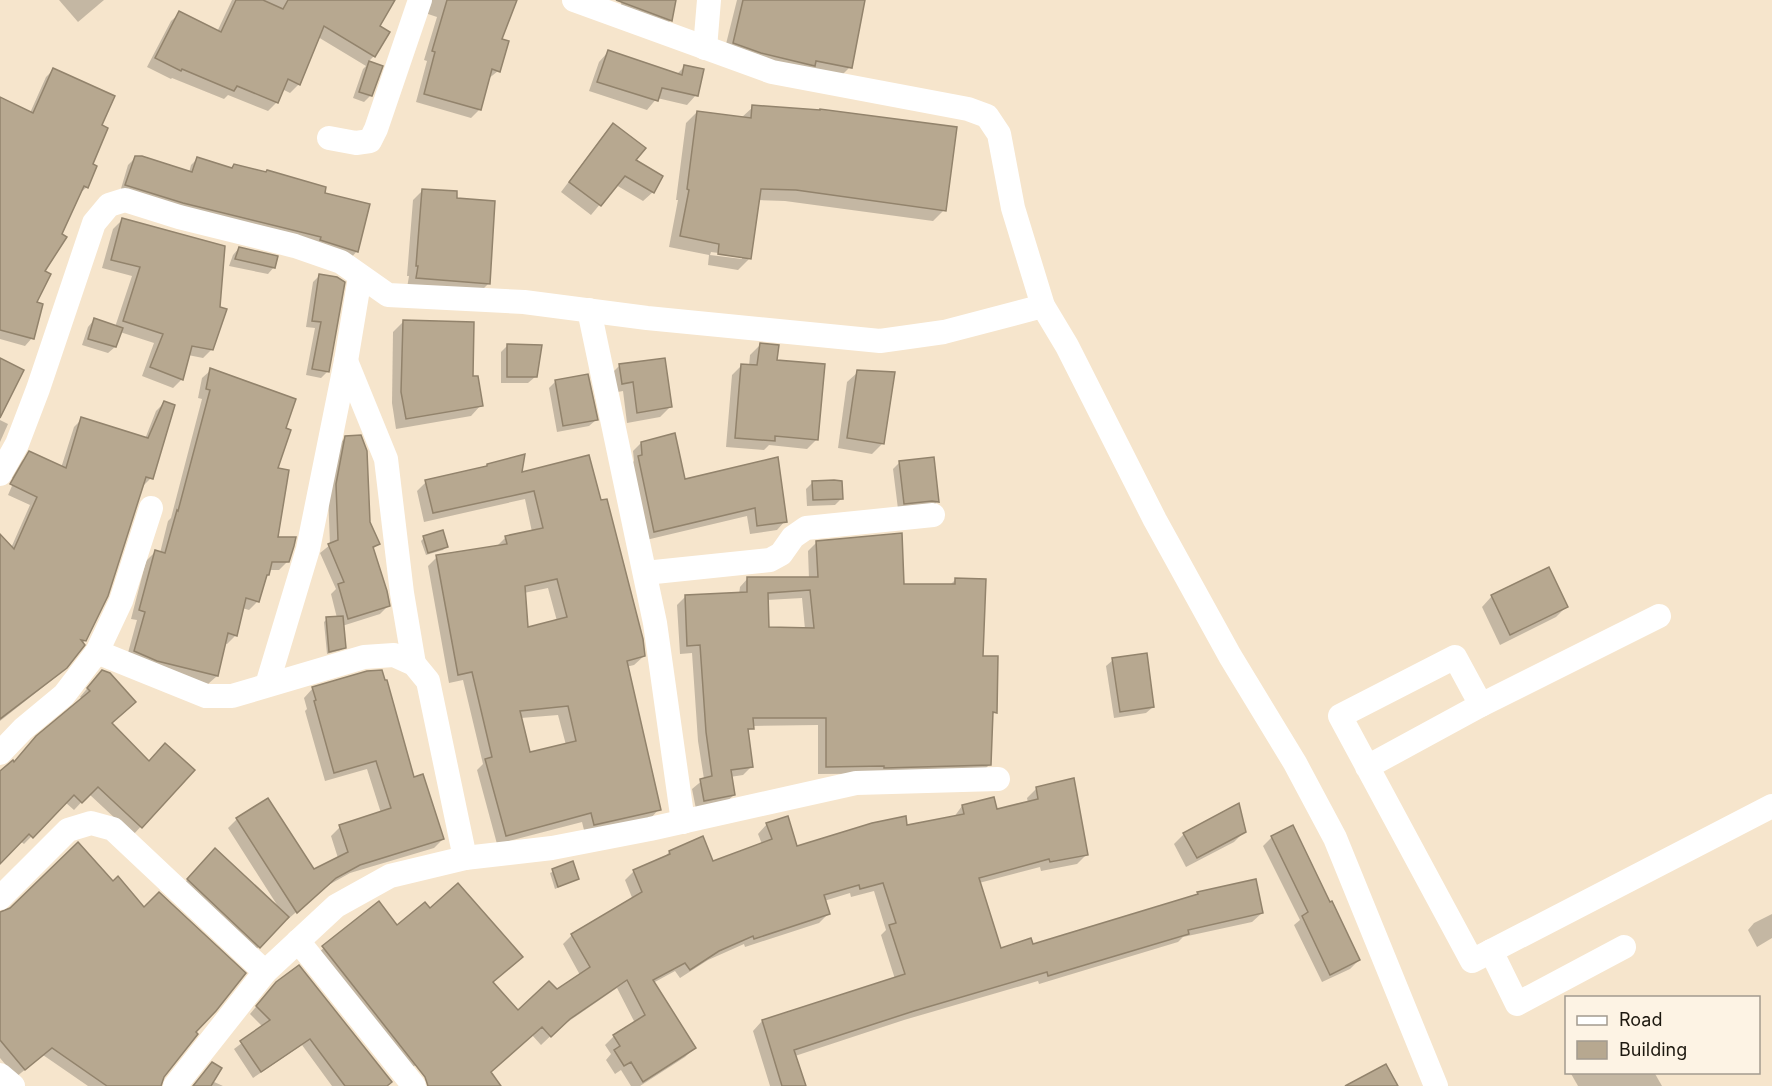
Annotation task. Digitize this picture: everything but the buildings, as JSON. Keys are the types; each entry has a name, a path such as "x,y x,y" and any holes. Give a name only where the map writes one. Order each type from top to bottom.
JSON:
{"street":[{"path":"329,138 356,143 370,141 420,0"},
{"path":"574,0 772,72 968,109 987,116 999,134 1013,208 1043,306 1067,346 1155,520 1218,635 1295,763 1335,838 1436,1086"},
{"path":"705,48 709,0"},
{"path":"0,474 17,444 38,389 94,223 109,205 125,200 179,217 295,246 340,262 388,295 524,302 880,341 944,332 1043,306"},
{"path":"267,685 308,549 346,361 360,277"},
{"path":"589,310 655,623 683,822"},
{"path":"346,361 387,459 402,593 414,664"},
{"path":"0,753 23,729 64,695 97,652 121,601 151,508"},
{"path":"645,573 770,560 782,554 793,537 806,528 933,515"},
{"path":"1367,766 1481,705 1659,616"},
{"path":"97,652 206,696 232,696 364,657 394,655 414,664 428,681 465,858"},
{"path":"1481,705 1455,657 1340,716 1472,961 1772,806"},
{"path":"175,1086 265,972 336,906 390,876 465,858 552,848 683,822 856,783 998,779"},
{"path":"0,898 68,830 91,823 113,829 265,972"},
{"path":"297,941 414,1086"},
{"path":"1491,951 1517,1004 1624,947"},
{"path":"0,1075 13,1086"}]}
